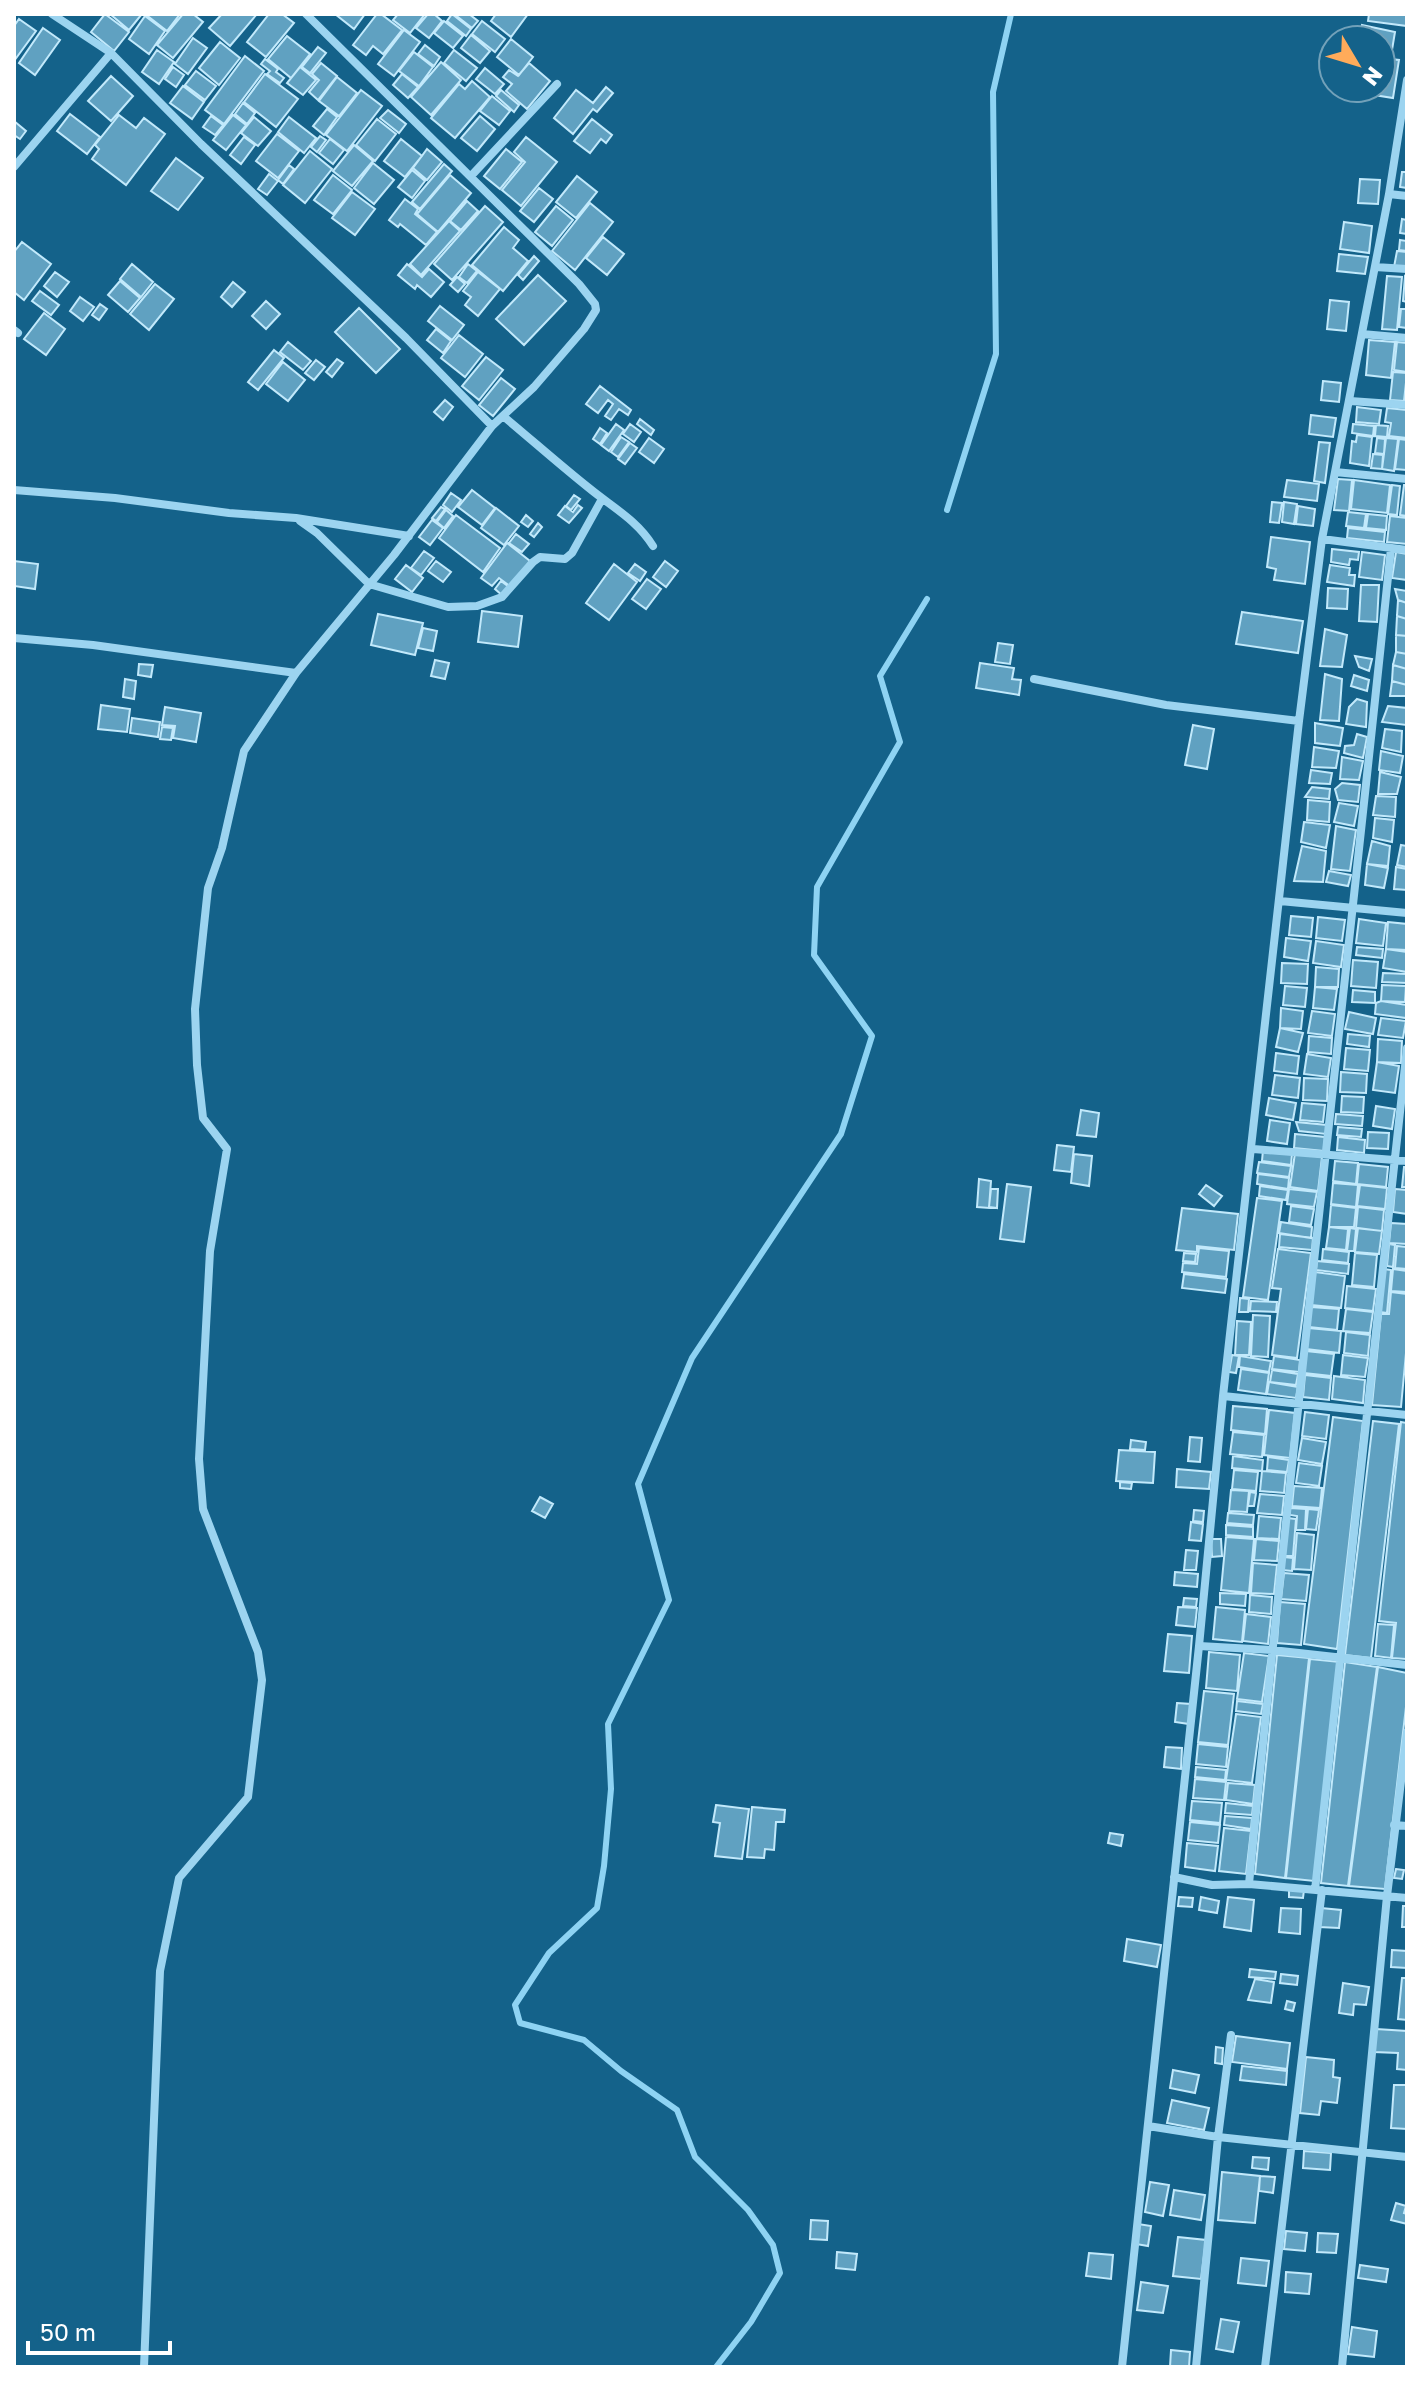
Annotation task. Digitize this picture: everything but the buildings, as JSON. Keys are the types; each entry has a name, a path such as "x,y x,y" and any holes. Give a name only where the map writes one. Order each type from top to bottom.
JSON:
{"street":[{"path":"52,14 111,53 492,426"},
{"path":"144,2367 160,1971 179,1878 248,1797 262,1680 258,1652 203,1509 199,1459 210,1251 227,1149 203,1118 197,1065 195,1009 208,888 222,848 244,751 296,673 409,536 492,426 534,387 584,329 596,310 595,304 579,284 306,14"},
{"path":"14,167 111,53"},
{"path":"1122,2367 1223,1396 1299,721 1322,539 1404,120 1407,80"},
{"path":"471,176 557,84"},
{"path":"1389,194 1407,196"},
{"path":"1375,267 1407,269"},
{"path":"1362,334 1407,338"},
{"path":"1350,401 1407,405"},
{"path":"503,416 602,499 633,520 653,546"},
{"path":"1335,472 1407,479"},
{"path":"14,490 296,518 409,536"},
{"path":"296,518 317,533 369,584 448,607 477,606 506,595 540,557 565,559 572,553 602,499"},
{"path":"1322,539 1407,550"},
{"path":"1249,1884 1297,1405 1327,1154 1391,548"},
{"path":"14,638 93,645 296,673"},
{"path":"1034,679 1166,705 1299,721"},
{"path":"1280,901 1407,913"},
{"path":"1265,2367 1407,1048"},
{"path":"1253,1149 1407,1161"},
{"path":"1223,1396 1407,1415"},
{"path":"1199,1646 1272,1650 1407,1665"},
{"path":"1342,2367 1394,1825 1406,1758 1407,1732"},
{"path":"1394,1825 1407,1826"},
{"path":"1174,1877 1212,1885 1249,1884 1407,1898"},
{"path":"1196,2367 1231,2035"},
{"path":"1148,2126 1218,2137 1407,2157"}],"waterway":[{"path":"947,510 996,354 993,92 1011,14"},
{"path":"716,2367 751,2322 780,2273 773,2245 748,2210 695,2157 677,2110 621,2071 584,2040 520,2023 515,2005 549,1953 597,1908 611,1789 608,1724 669,1600 638,1484 692,1358 841,1134 872,1036 814,955 817,887 900,742 880,676 927,599"}]}
